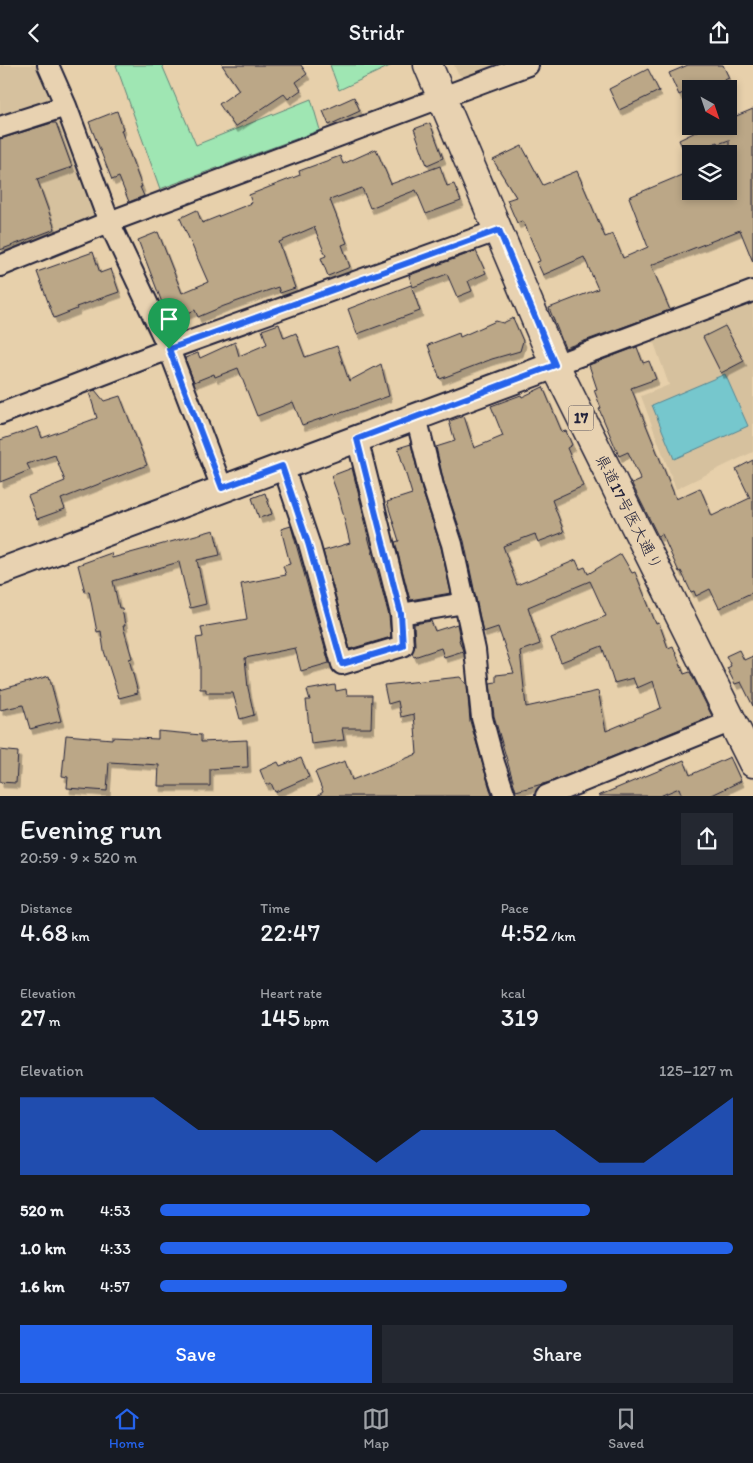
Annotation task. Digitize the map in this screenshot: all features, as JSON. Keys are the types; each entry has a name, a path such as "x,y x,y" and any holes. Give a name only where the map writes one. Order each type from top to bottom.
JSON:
{"main road":[{"name":"県道17号医大通り","path":"428,65 555,365 753,763"}],"street":[{"path":"48,65 66,106 109,223 169,349 222,488"},
{"path":"0,266 528,65"},
{"path":"0,127 66,106"},
{"path":"0,414 169,349 499,230"},
{"path":"0,572 753,291"},
{"path":"416,416 433,486 452,544 475,650 482,718 505,795"},
{"path":"282,466 308,543 342,664 403,646 401,614 357,439"},
{"path":"401,614 464,603"},
{"path":"546,795 732,721"}],"shaded area":[{"path":"0,65 39,65 54,99 0,117"},
{"path":"454,65 500,65 464,79 457,72"},
{"path":"61,115 99,216 0,254 0,135"},
{"path":"753,301 753,452 676,489 641,396 669,385 653,340"}],"green space":[{"path":"116,65 162,65 196,145 311,99 320,130 160,189"},
{"path":"330,65 392,65 339,90"}],"water":[{"path":"725,374 748,426 674,459 652,405"}],"building":[{"path":"222,65 301,65 307,74 296,82 301,90 288,99 284,94 235,127 219,104 239,90"},
{"path":"688,65 723,65 729,78 724,80 682,80 682,94 679,95 669,73"},
{"path":"648,69 659,91 619,110 609,89"},
{"path":"354,97 360,111 329,125 323,111"},
{"path":"753,109 753,262 740,230 651,265 670,310 565,348 549,308 598,289 584,257 543,275 537,262 540,261 525,225 522,221 517,223 507,200 516,197 493,160 522,146 543,185 577,171 605,237 613,234 623,258 648,247 629,197 682,175 682,200 737,200 737,145 729,145 729,140 718,144 717,142 710,145 682,145 682,147 679,140 689,135 738,135 738,115"},
{"path":"117,111 123,129 121,130 144,196 129,202 119,177 112,180 89,122"},
{"path":"56,123 72,167 37,179 55,229 0,250 0,139"},
{"path":"430,123 443,158 427,165 414,129"},
{"path":"376,149 391,184 440,166 447,186 454,184 461,201 426,214 416,190 370,208 362,188 330,200 347,243 342,245 350,267 328,276 321,258 326,256 314,227 279,242 295,288 280,293 278,287 198,317 195,310 169,321 138,240 158,232 182,293 208,282 180,218 197,210 202,223 252,203 249,195 300,175 299,171 340,156 343,164"},
{"path":"476,251 486,273 468,281 472,291 457,297 447,274 413,287 410,275"},
{"path":"93,252 100,273 111,269 119,292 76,307 77,309 54,318 37,272"},
{"path":"411,285 420,311 357,334 348,309"},
{"path":"513,318 523,341 520,351 492,359 440,379 428,345 459,333 460,337 496,321 503,323"},
{"path":"279,324 284,338 296,333 305,357 337,346 349,381 381,364 389,396 302,425 293,402 257,416 238,368 215,377 214,374 194,382 185,358 198,353 200,358 235,342 239,356 267,344 262,330"},
{"path":"725,326 744,361 721,373 703,337"},
{"path":"637,347 643,363 649,361 656,379 631,388 676,499 700,488 712,516 750,498 736,469 753,460 753,592 719,608 710,589 696,596 694,591 691,592 681,571 679,572 662,534 658,536 632,484 641,480 628,452 619,456 599,409 601,408 594,390 597,389 589,365"},
{"path":"543,387 562,432 566,431 572,445 567,448 583,486 552,500 564,532 538,542 535,534 503,546 517,585 576,560 580,569 585,567 588,574 621,554 632,573 635,572 656,624 659,623 668,648 673,646 684,674 690,672 712,716 550,782 516,791 494,716 490,683 496,682 496,675 514,673 498,627 483,632 464,541 444,483 436,447 455,441 449,421 464,416 474,448 503,436 491,406 521,395 522,397","holes":["590,581 606,616 551,638 561,662 602,646 614,683 633,678 637,688 653,681 661,708 606,731 598,691 526,707 520,651 540,644 528,607"]},
{"path":"95,390 104,401 120,396 147,465 61,499 65,509 37,519 28,496 65,481 55,455 27,464 30,470 0,482 0,440 38,427 42,438 97,418 89,392"},
{"path":"411,444 422,490 441,547 451,593 410,600 395,542 399,541 387,502 412,494 398,448"},
{"path":"352,468 389,616 391,637 350,649 323,551 350,543 340,501 331,476"},
{"path":"265,493 272,514 259,518 252,498"},
{"path":"291,526 329,663 301,671 295,648 245,658 248,688 254,715 240,719 233,693 206,693 206,689 200,689 200,663 196,638 203,637 201,627 247,619 241,584 286,575 283,566 290,564 281,529"},
{"path":"214,530 220,555 197,560 206,604 190,608 179,562 113,581 119,608 122,608 125,626 123,626 132,658 129,659 138,693 119,698 104,651 101,631 97,632 89,591 85,592 78,565 111,553 112,558"},
{"path":"431,621 435,631 457,624 459,640 463,651 444,657 441,648 414,657 412,653 415,645 414,624"},
{"path":"739,650 744,660 753,656 753,706 741,682 735,684 727,668 731,666 726,656"},
{"path":"49,676 61,721 30,729 23,705 0,710 0,690"},
{"path":"460,677 467,685 470,721 492,796 317,796 323,792 315,772 345,761 352,780 417,754 414,714 401,717 398,701 388,704 384,685"},
{"path":"335,685 336,691 346,689 347,695 372,695 371,728 342,728 344,740 311,744 306,700 310,700 307,690"},
{"path":"158,731 201,735 201,742 247,740 248,767 210,769 210,786 158,786 159,765 109,762 107,791 67,788 68,777 62,776 66,735 112,739 112,737 158,739"},
{"path":"0,750 18,752 16,783 0,782"},
{"path":"730,757 741,781 710,796 682,796 679,788 660,796 598,796 684,760 690,775"},
{"path":"301,758 309,777 275,792 271,783 266,785 260,770 278,762 280,766"}],"route":[{"path":"499,230 555,365 357,439 401,614 403,646 342,664 308,543 282,466 222,488 169,349 499,230"}]}
